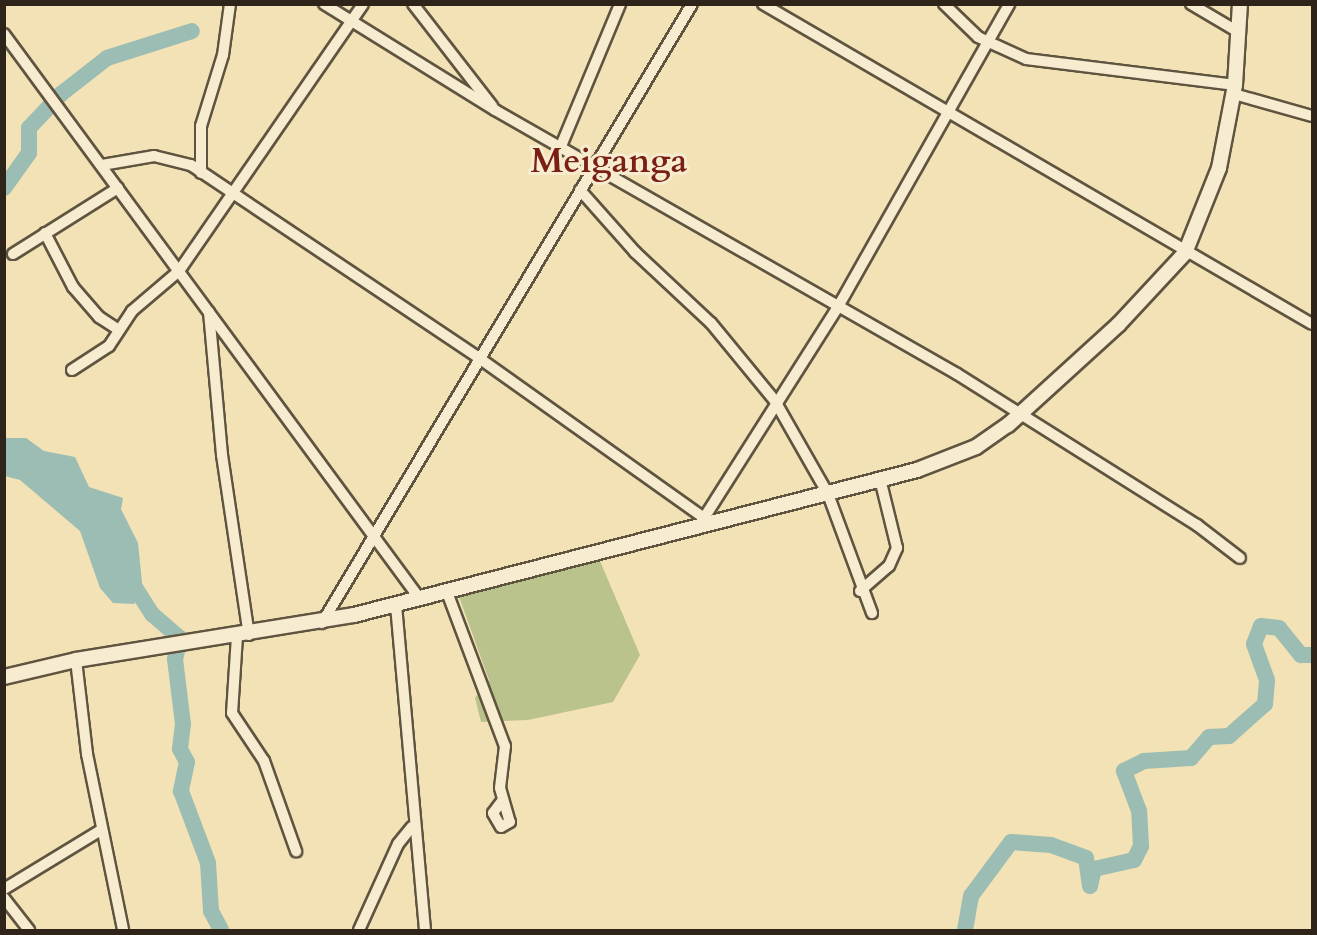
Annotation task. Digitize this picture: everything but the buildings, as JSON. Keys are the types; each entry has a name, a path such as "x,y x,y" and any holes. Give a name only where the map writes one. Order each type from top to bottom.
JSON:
{"street":[{"path":"201,173 201,126 223,55 230,4"},
{"path":"324,4 495,110 595,164 1021,414 1240,558"},
{"path":"72,370 101,352 132,311 179,271 353,22 363,4"},
{"path":"413,4 495,110"},
{"path":"561,146 621,4"},
{"path":"321,623 373,531 692,4"},
{"path":"763,4 1185,253 1312,324"},
{"path":"944,4 988,44 1026,59 1234,90 1312,116"},
{"path":"707,521 775,400 838,305 1009,4"},
{"path":"1191,4 1240,33"},
{"path":"4,678 76,660 321,623 447,592 707,521 828,494 976,447 1021,414 1151,294 1185,253 1206,210 1234,90 1240,33 1239,4"},
{"path":"4,34 373,531 420,599"},
{"path":"102,165 154,156 201,173 232,196 479,358 707,521"},
{"path":"13,254 118,188"},
{"path":"580,190 634,252 711,323 775,400 828,494 860,591 872,613"},
{"path":"45,233 73,287 99,317 119,330"},
{"path":"209,312 222,455 243,635 232,713 271,777 296,851"},
{"path":"860,591 889,566 897,548 880,479"},
{"path":"447,592 505,746 502,801"},
{"path":"396,604 412,740 412,827 424,930"},
{"path":"76,660 101,830 123,930"},
{"path":"359,930 398,844 412,827"},
{"path":"4,889 101,830"},
{"path":"4,898 29,930"}],"green space":[{"path":"594,547 640,655 613,702 528,720 481,722 475,698 489,680 454,583"}],"water":[{"path":"5,438 26,438 44,451 75,457 89,487 123,498 121,509 138,543 143,592 134,604 113,603 100,588 80,531 20,480 5,476"}],"waterway":[{"path":"4,188 29,153 29,128 61,94 107,58 192,31"},
{"path":"129,578 152,614 180,638 175,659 183,724 180,749 187,762 181,791 208,863 211,911 221,930"},
{"path":"965,930 971,896 1011,842 1051,845 1086,858 1090,886 1094,869 1134,860 1141,846 1139,811 1124,771 1144,761 1191,758 1209,737 1229,736 1265,704 1267,680 1254,644 1261,626 1279,628 1301,655 1312,655"}],"district":[{"name":"Meiganga","path":"609,162"}]}
